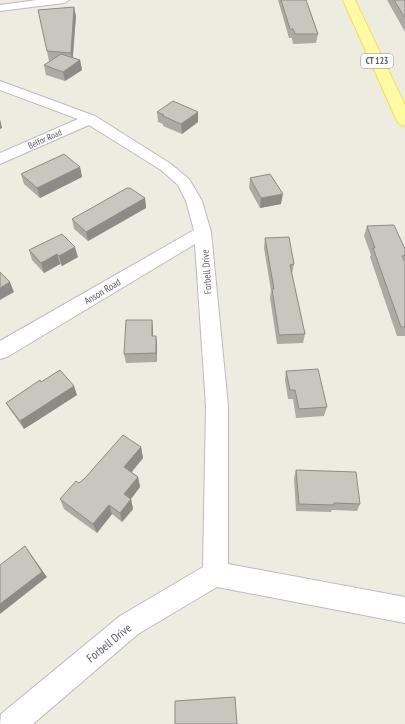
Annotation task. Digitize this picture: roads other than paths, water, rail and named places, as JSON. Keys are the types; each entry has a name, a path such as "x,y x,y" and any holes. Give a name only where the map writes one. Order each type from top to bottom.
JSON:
{"main road":[{"name":"CT 123","path":"349,0 405,121"}],"street":[{"path":"0,8 64,0"},
{"name":"Forbell Drive","path":"0,85 90,119 166,167 184,182 194,201 203,232 217,406 215,574 129,625 11,724"},
{"name":"Belfor Road","path":"0,159 90,119"},
{"name":"Anson Road","path":"0,351 203,232"},
{"path":"215,574 405,610"}]}
